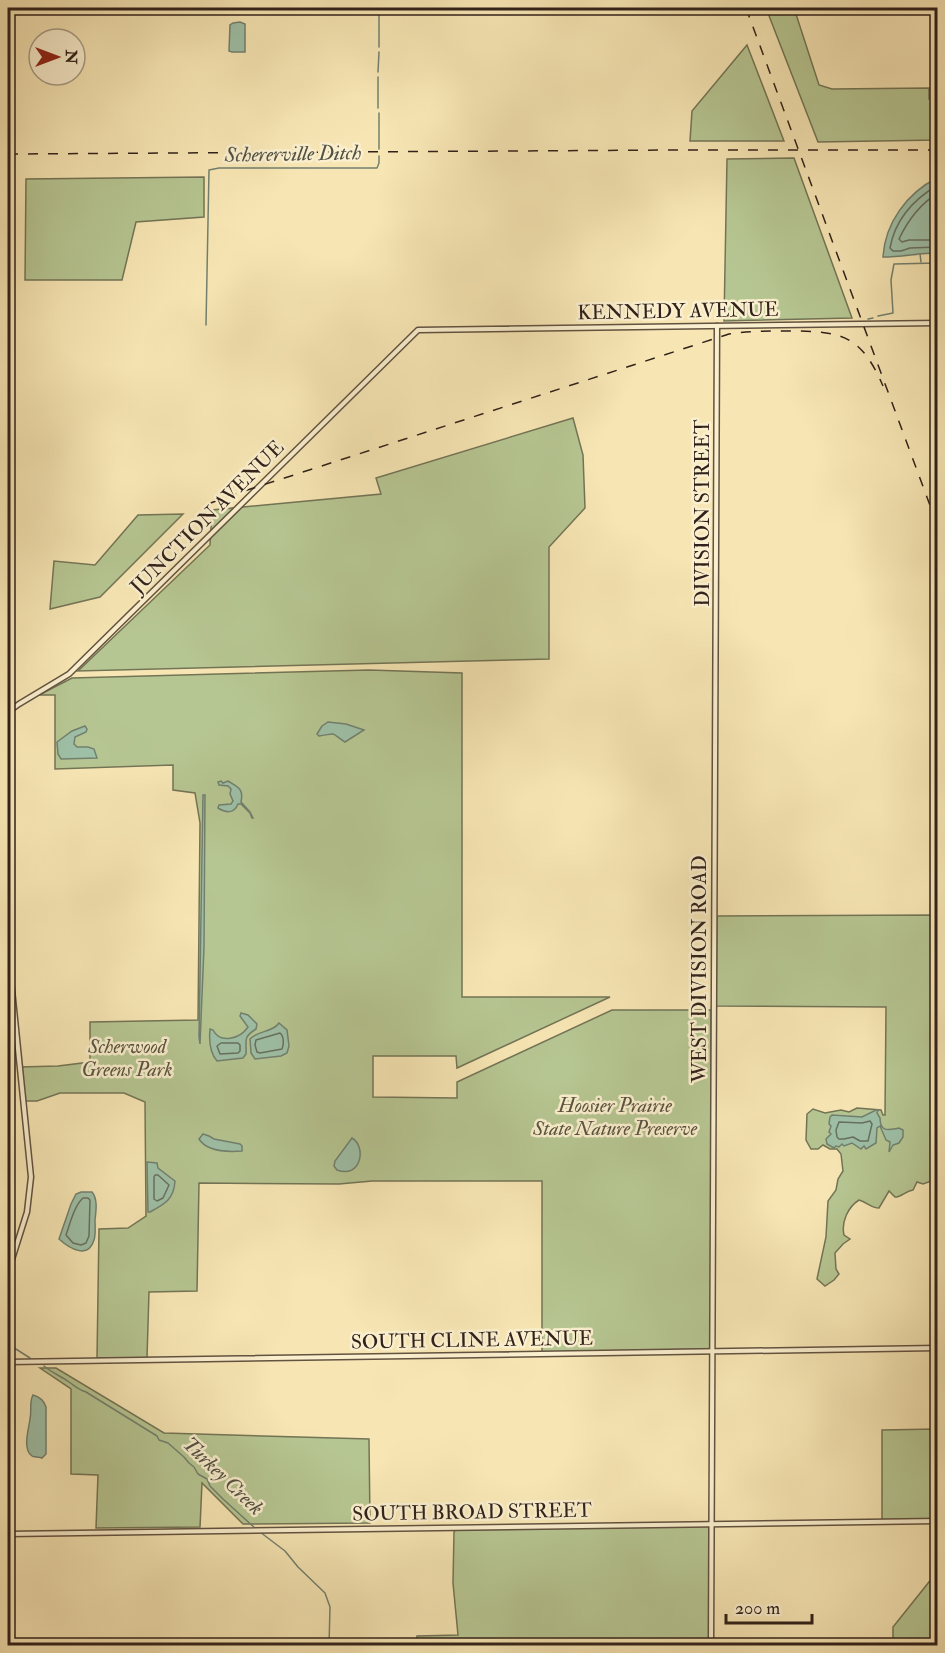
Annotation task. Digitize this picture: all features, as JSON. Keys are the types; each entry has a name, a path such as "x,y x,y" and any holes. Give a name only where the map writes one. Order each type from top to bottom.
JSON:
{"street":[{"name":"KENNEDY AVENUE","path":"418,330 938,323"},
{"name":"DIVISION STREET","path":"716,666 717,326"},
{"name":"JUNCTION AVENUE","path":"8,712 69,674 418,330"},
{"name":"WEST DIVISION ROAD","path":"711,1646 716,666"},
{"path":"8,950 31,1177 27,1212 8,1272"},
{"name":"SOUTH CLINE AVENUE","path":"8,1362 938,1348"},
{"name":"SOUTH BROAD STREET","path":"8,1534 938,1521"},
{"path":"8,1615 10,1646"}],"green space":[{"path":"766,8 794,8 819,85 832,89 929,88 929,99 937,99 937,140 818,142"},
{"path":"747,45 784,141 690,141 692,111"},
{"path":"794,158 852,318 724,321 727,159"},
{"path":"204,177 204,217 136,222 122,280 25,280 26,179"},
{"path":"573,418 583,455 585,508 549,547 549,659 78,671 210,545 212,510 381,494 376,478"},
{"path":"183,514 100,597 50,609 54,561 95,565 138,515"},
{"path":"369,670 462,673 462,997 610,997 457,1068 456,1056 373,1056 373,1097 457,1098 457,1082 612,1010 711,1010 711,1105 713,1106 710,1349 542,1352 542,1181 372,1181 339,1184 199,1183 197,1291 149,1292 147,1358 97,1358 99,1229 128,1228 146,1216 145,1102 124,1093 60,1093 37,1101 24,1101 20,1067 90,1062 90,1022 198,1020 200,823 195,793 173,790 173,765 55,769 55,695 39,695 72,678"},
{"path":"937,915 937,1179 923,1184 917,1182 913,1190 897,1197 889,1191 879,1208 859,1200 855,1203 846,1215 844,1225 844,1235 850,1239 835,1253 836,1269 839,1274 825,1286 817,1279 826,1237 828,1201 836,1190 838,1179 843,1171 841,1154 837,1149 830,1149 823,1145 818,1149 811,1149 806,1140 807,1114 813,1109 825,1113 841,1110 849,1112 857,1108 881,1110 885,1115 886,1007 716,1006 717,916"},
{"path":"40,1368 56,1368 164,1433 369,1439 370,1523 243,1524 202,1483 200,1527 96,1528 98,1475 71,1474 71,1389"},
{"path":"937,1429 937,1520 882,1521 882,1430"},
{"path":"712,1523 711,1645 416,1646 417,1636 458,1635 453,1583 454,1532 456,1529"},
{"path":"937,1572 937,1645 893,1645 893,1627"}],"water":[{"path":"245,24 245,52 229,51 230,25"},
{"path":"937,178 937,253 883,257 888,232 900,210 916,192"},
{"path":"328,722 346,724 364,730 345,742 334,734 319,736 317,734 322,726"},
{"path":"85,726 86,732 75,737 74,744 77,747 94,749 97,758 61,759 57,742 72,731"},
{"path":"228,781 239,789 242,794 241,802 253,818 241,804 229,812 218,808 219,805 231,804 233,801 230,794 231,789 228,786 219,785 218,782 223,783"},
{"path":"203,795 205,795 204,947 200,1044 199,1037"},
{"path":"241,1013 248,1015 257,1024 256,1029 247,1037 246,1054 243,1058 217,1061 210,1046 210,1029 220,1037 235,1037 248,1027 240,1016"},
{"path":"279,1023 287,1030 289,1046 287,1053 281,1056 255,1059 251,1053 250,1039"},
{"path":"878,1110 883,1128 903,1130 903,1137 899,1143 893,1145 889,1152 890,1142 886,1140 880,1126 877,1128 876,1143 866,1149 864,1146 861,1149 852,1143 834,1148 827,1144 826,1139 831,1134 829,1124 832,1115 862,1117"},
{"path":"203,1134 214,1139 240,1144 242,1151 213,1149 199,1139"},
{"path":"352,1138 357,1142 359,1148 359,1161 352,1170 345,1172 337,1170 334,1166 335,1161"},
{"path":"147,1162 157,1163 158,1168 175,1181 171,1197 150,1212 148,1212"},
{"path":"92,1192 96,1205 94,1240 87,1250 83,1251 73,1249 59,1239 71,1204 76,1194"},
{"path":"33,1395 41,1399 46,1407 46,1454 42,1458 32,1456 27,1449"}],"waterway":[{"name":"Schererville Ditch","path":"379,13 379,47"},
{"name":"Schererville Ditch","path":"378,72 379,52"},
{"name":"Schererville Ditch","path":"378,77 378,108"},
{"name":"Schererville Ditch","path":"379,113 379,149"},
{"name":"Schererville Ditch","path":"206,325 209,170 219,168 377,168 379,156"},
{"path":"920,254 921,262"},
{"path":"878,316 893,313 891,280 894,264 938,263"},
{"path":"868,319 873,318"},
{"name":"Turkey Creek","path":"8,1344 30,1358"},
{"name":"Turkey Creek","path":"44,1366 157,1436 159,1440 168,1443 256,1529"},
{"name":"Turkey Creek","path":"260,1532 285,1551 325,1593 330,1607 329,1646"}],"railway":[{"path":"746,8 938,527"},
{"path":"8,154 938,150"},
{"path":"208,504 729,334 807,331 823,332 848,339 866,356 883,386"}],"park label":[{"name":"Scherwood Greens Park","path":"127,1058"},
{"name":"Hoosier Prairie State Nature Preserve","path":"615,1116"}]}
